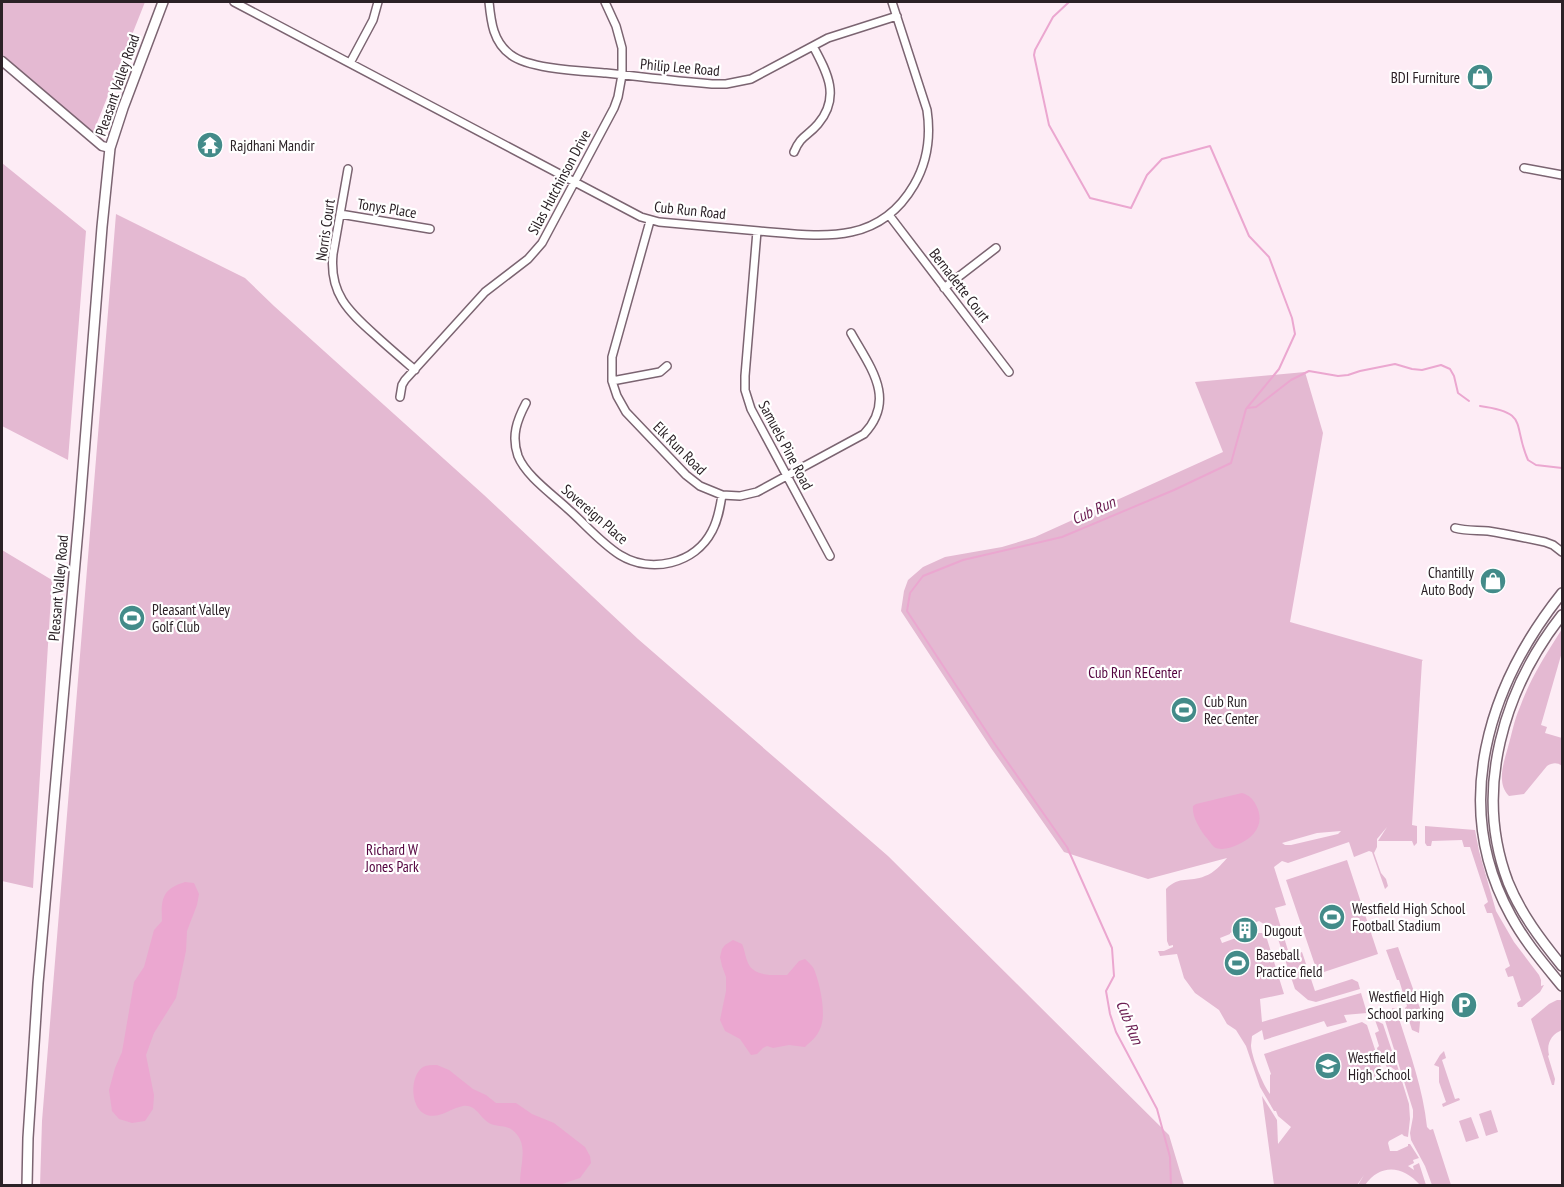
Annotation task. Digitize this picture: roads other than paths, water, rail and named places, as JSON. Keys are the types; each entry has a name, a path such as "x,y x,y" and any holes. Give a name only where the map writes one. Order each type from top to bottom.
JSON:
{"main road":[{"name":"Pleasant Valley Road","path":"27,1185 38,983 110,148 163,2"},
{"path":"1563,593 1540,623 1517,662 1502,696 1484,751 1480,778 1484,844 1496,885 1514,922 1530,946 1563,986"},
{"path":"1563,615 1526,671 1508,714 1497,749 1493,802 1496,834 1508,880 1530,924 1563,966"}],"street":[{"name":"Cub Run Road","path":"234,2 641,217 650,220 821,236 837,235 866,228 889,215 904,199 920,175 927,153 929,131 924,96 892,2"},
{"path":"350,63 373,20 378,2"},
{"name":"Philip Lee Road","path":"489,2 494,34 503,48 515,58 530,64 695,83 726,84 751,78 828,38 897,15"},
{"name":"Silas Hutchinson Drive","path":"400,397 402,385 485,292 528,259 542,243 614,108 618,97 623,61 619,36 605,2"},
{"path":"794,152 799,141 825,114 830,98 827,72 813,46"},
{"path":"2,61 102,146 110,148"},
{"path":"1524,168 1563,175"},
{"name":"Norris Court","path":"348,169 333,261 333,278 342,301 354,316 415,370"},
{"name":"Tonys Place","path":"340,214 430,229"},
{"name":"Bernadette Court","path":"889,215 1009,372"},
{"name":"Elk Run Road","path":"650,220 612,357 612,381 626,412 686,475 700,486 722,495 752,494 860,437 871,427 878,414 880,400 878,384 851,333"},
{"name":"Samuels Pine Road","path":"757,231 745,390 751,409 830,556"},
{"path":"944,288 996,248"},
{"path":"612,381 660,372 667,366"},
{"name":"Sovereign Place","path":"526,403 518,420 515,439 523,465 535,479 611,548 629,559 639,563 660,565 674,562 694,552 711,532 722,495"},
{"path":"1455,528 1545,542 1563,552"}],"waterway":[{"name":"Cub Run","path":"1069,2 1053,17 1034,55 1049,125 1090,198 1131,208 1147,175 1162,159 1210,146 1249,236 1269,257 1292,318 1295,334 1279,369 1246,409 1231,463 1174,490 1062,537 963,560 923,576 910,593 907,611 992,740 1067,847 1112,948 1114,976 1106,991 1110,1014 1116,1032 1157,1109 1170,1157 1171,1186"},
{"path":"1247,408 1256,407 1291,380 1309,371 1338,376 1395,364 1422,370 1441,365 1450,369 1458,393 1469,401"},
{"path":"1480,406 1506,412 1513,417 1517,422 1528,460 1536,465 1562,468"}],"place":[{"name":"BDI Furniture","path":"1480,77"},
{"name":"Rajdhani Mandir","path":"210,145"},
{"name":"Chantilly Auto Body","path":"1493,581"},
{"name":"Pleasant Valley Golf Club","path":"132,618"},
{"name":"Cub Run Rec Center","path":"1184,710"},
{"name":"Westfield High School Football Stadium","path":"1332,917"},
{"name":"Dugout","path":"1245,930"},
{"name":"Baseball Practice field","path":"1237,963"},
{"name":"Westfield High School parking","path":"1464,1005"},
{"name":"Westfield High School","path":"1328,1066"}],"park label":[{"name":"Cub Run RECenter","path":"1135,672"},
{"name":"Richard W Jones Park","path":"392,858"}]}
